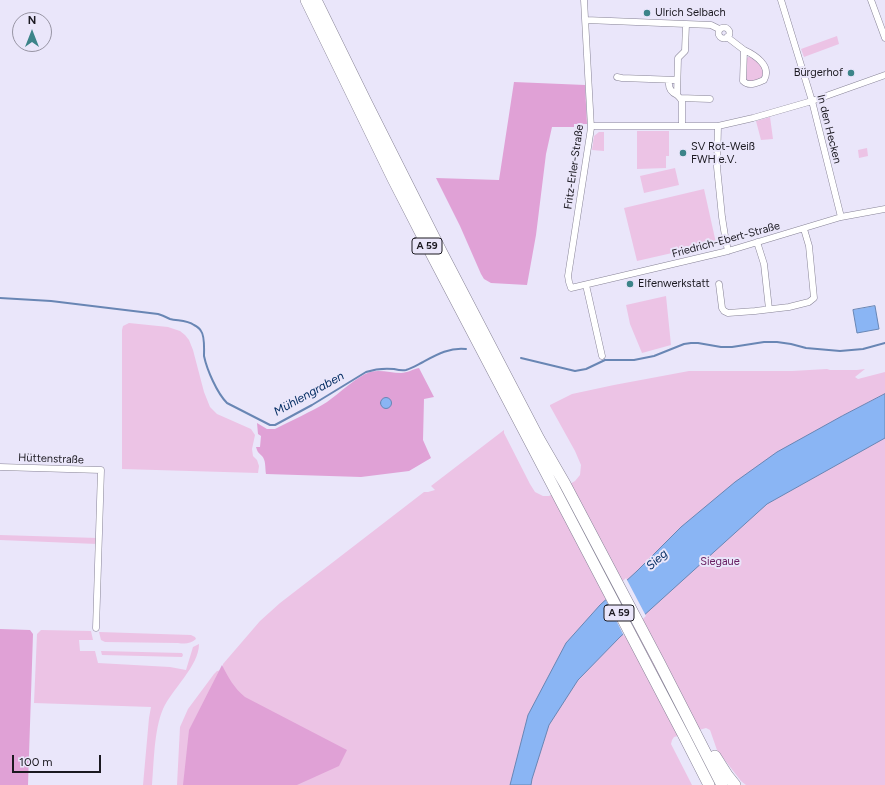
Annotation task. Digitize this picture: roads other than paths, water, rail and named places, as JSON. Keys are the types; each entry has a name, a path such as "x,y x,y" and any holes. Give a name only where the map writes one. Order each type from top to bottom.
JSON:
{"highway":[{"name":"A 59","path":"306,0 396,186 554,489 722,785"},
{"name":"A 59","path":"316,0 438,246 675,693 692,732 708,785"},
{"path":"692,732 735,785"}],"street":[{"name":"Fritz-Erler-Straße","path":"571,288 568,276 591,126 584,0"},
{"name":"In den Hecken","path":"781,0 812,101 841,217"},
{"path":"872,0 885,38"},
{"path":"586,20 711,25 719,29 719,37 727,37 744,50 760,59 766,73 764,80 748,84 743,81 744,50"},
{"path":"682,126 682,101 679,96 677,80 678,58 685,51 686,24"},
{"path":"591,126 718,126 753,118 812,101 885,75"},
{"path":"617,77 677,80"},
{"path":"669,80 669,88 671,92 679,96 710,99"},
{"path":"718,126 718,172 724,236 728,251"},
{"name":"Friedrich-Ebert-Straße","path":"571,288 728,251 841,217 885,209"},
{"path":"718,284 722,308 728,313 769,309 809,302 813,299 813,289 809,246 804,229"},
{"path":"757,242 764,264 769,309"},
{"path":"586,285 602,356"},
{"name":"Hüttenstraße","path":"0,467 101,470 96,628"}],"water":[{"path":"875,306 879,329 857,333 853,310"},
{"name":"Sieg","path":"885,394 885,438 767,504 620,637 578,680 549,725 531,785 510,785 528,715 566,643 600,605 681,527 735,482 777,452"},
{"path":"386,397 390,399 392,403 390,407 386,409 382,407 380,403 382,399"}],"waterway":[{"name":"Mühlengraben","path":"0,298 51,301 158,314 170,319 191,323 199,328 202,333 205,362 223,399 227,403 270,425 275,425 312,405 366,372 376,369 406,370 443,352 454,349 466,349"},
{"name":"Mühlengraben","path":"521,358 575,371 586,369 605,360 634,360 654,356 684,344 691,343 732,347 764,342 777,342 806,348 840,351 863,349 885,343"}],"place":[{"name":"Ulrich Selbach","path":"647,13"},
{"name":"Bürgerhof","path":"851,73"},
{"name":"SV Rot-Weiß FWH e.V.","path":"683,153"},
{"name":"Elfenwerkstatt","path":"630,284"}],"park label":[{"name":"Siegaue","path":"720,562"}]}
